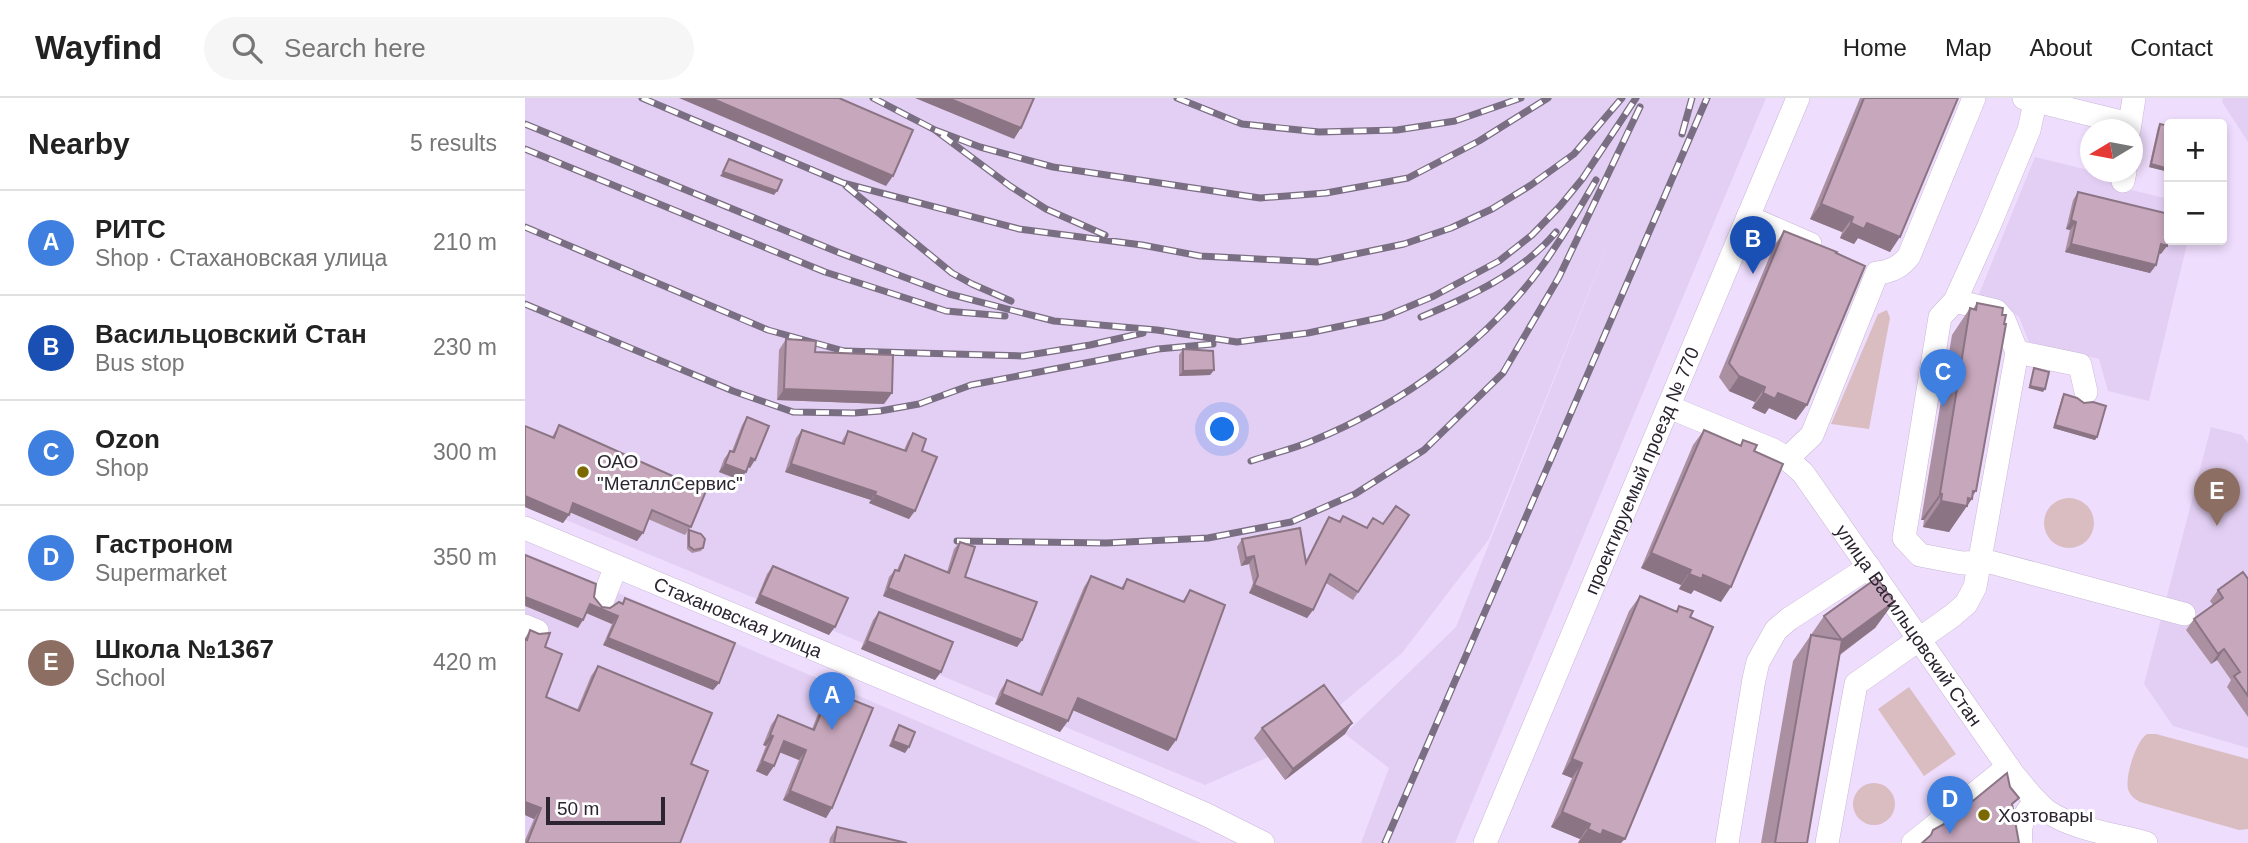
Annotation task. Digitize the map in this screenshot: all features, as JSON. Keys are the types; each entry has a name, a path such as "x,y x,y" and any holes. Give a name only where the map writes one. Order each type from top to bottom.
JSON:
{"street":[{"name":"проектируемый проезд № 770","path":"1485,843 1798,98"},
{"path":"1852,262 1877,273 1898,267 1909,256 1973,98"},
{"path":"2130,119 2134,98"},
{"path":"2101,119 2031,99 2027,136 1955,301 1940,317 1904,538 1920,555 1962,563 1990,562 2184,614"},
{"path":"1748,217 1826,251"},
{"path":"1787,458 1812,435 1877,273"},
{"path":"1827,843 1856,684 1966,604 1975,587 2017,352 2004,320 1996,311 1955,301"},
{"path":"2017,352 2080,365 2086,392"},
{"name":"улица Васильцовский Стан","path":"1668,407 1773,450 1787,458 1803,473 2008,766 2036,801 2059,818 2110,838 2146,843"},
{"name":"Стахановская улица","path":"525,528 1194,809 1263,843"},
{"path":"602,602 616,566"},
{"path":"1727,843 1753,678 1766,643 1789,618 1869,567"},
{"path":"1913,843 2008,766"},
{"path":"2021,843 2020,823 2036,801"}],"shaded area":[{"path":"525,98 1766,98 1455,843 1361,843 1389,768 1345,734 1456,627 1616,224 1489,539 1402,653 1289,748 1205,785 525,503"},
{"path":"2223,98 2248,98 2248,142 2222,102"},
{"path":"2035,157 2080,168 2080,182 2116,182 2115,186 2164,198 2164,245 2187,245 2149,401 2108,391 2099,359 2029,342 2019,317 2002,305 1977,299"},
{"path":"1887,310 1890,318 1869,429 1831,424 1878,314"},
{"path":"2211,427 2242,435 2248,443 2248,748 2173,726 2144,684"},
{"path":"2069,498 2087,505 2094,523 2087,541 2069,548 2051,541 2044,523 2051,505"},
{"path":"525,553 1167,828 1201,843 525,843"},
{"path":"1909,687 1956,754 1924,776 1878,709"},
{"path":"2147,734 2156,734 2248,759 2248,829 2239,830 2140,802 2133,797 2128,789 2130,768 2135,751"},
{"path":"1874,783 1889,789 1895,804 1889,819 1874,825 1859,819 1853,804 1859,789"}],"building":[{"path":"711,98 839,98 913,130 893,176"},
{"path":"948,98 1034,98 1021,128"},
{"path":"1864,98 1958,98 1900,237 1867,223 1864,229 1851,223 1853,217 1821,204"},
{"path":"2160,124 2164,125 2164,168 2151,164"},
{"path":"729,159 782,180 777,191 723,172"},
{"path":"2078,192 2164,213 2164,245 2161,244 2156,265 2071,244 2076,222 2071,220"},
{"path":"1784,231 1865,266 1807,405 1778,393 1775,399 1763,393 1765,387 1739,376 1729,363"},
{"path":"1977,303 2003,308 2002,315 2006,315 2006,324 1976,491 1973,491 1972,499 1968,498 1967,506 1941,501 1940,494 1970,308 1976,310"},
{"path":"786,339 816,341 815,352 893,355 892,393 784,389"},
{"path":"1183,349 1213,351 1214,370 1183,371"},
{"path":"2034,368 2049,372 2045,389 2030,386"},
{"path":"2064,394 2084,403 2093,402 2106,406 2097,437 2055,425"},
{"path":"747,417 769,426 755,460 751,458 746,472 725,464 730,451 734,452"},
{"name":"ОАО \"МеталлСервис\"","path":"559,425 706,491 691,527 652,510 643,533 573,503 569,515 525,496 525,426 554,438"},
{"path":"802,430 844,444 848,431 906,451 913,433 926,439 922,451 937,457 915,511 875,495 876,492 791,464"},
{"path":"1704,430 1741,446 1743,440 1757,445 1754,451 1783,464 1731,587 1703,575 1702,579 1689,574 1691,570 1651,553"},
{"path":"1396,506 1409,515 1358,592 1330,574 1313,610 1254,585 1258,576 1254,556 1246,558 1242,539 1300,528 1306,563 1329,517 1340,522 1343,516 1367,528 1373,518 1383,524"},
{"path":"689,530 701,534 705,539 703,548 694,550 689,546"},
{"path":"960,542 975,547 965,577 1037,602 1022,640 888,588 905,555 949,573"},
{"path":"525,555 596,584 594,597 602,607 610,608 619,602 623,604 625,598 735,643 719,683 608,638 618,616 590,604 583,620 525,597"},
{"path":"773,566 848,598 835,627 760,595"},
{"path":"2243,572 2248,579 2248,696 2234,676 2240,672 2224,649 2218,654 2194,619 2223,598 2218,590"},
{"path":"1091,576 1123,589 1127,579 1184,602 1190,590 1225,605 1176,740 1078,698 1068,721 1002,694 1007,680 1042,695"},
{"path":"1877,578 1894,602 1842,640 1824,616"},
{"path":"1640,596 1677,612 1679,606 1693,611 1690,617 1713,627 1625,839 1603,830 1601,835 1588,829 1590,824 1562,812 1582,763 1572,759"},
{"path":"879,612 953,642 941,672 867,641"},
{"path":"530,630 539,634 550,633 545,647 562,654 546,697 579,711 598,666 712,713 691,764 708,771 680,843 527,843 541,808 525,802 525,639 527,640"},
{"path":"1811,635 1842,640 1807,843 1775,843"},
{"path":"1324,685 1352,723 1293,769 1262,728"},
{"path":"830,691 873,708 832,808 790,791 806,750 784,741 774,766 762,761 773,736 770,735 778,715 814,730"},
{"path":"899,725 915,732 909,747 893,741"},
{"path":"2007,773 2010,787 2019,798 2012,804 2019,843 1922,843 1933,830 1946,823"},
{"path":"837,827 907,843 834,843"}],"railway":[{"path":"642,98 843,183 1019,229 1142,245 1200,256 1317,262 1404,244 1451,228 1492,209 1574,154 1622,98"},
{"path":"873,98 935,130 1010,186 1046,209 1105,235"},
{"path":"1177,98 1242,124 1319,132 1397,130 1455,121 1521,98"},
{"path":"935,130 980,147 1053,167 1260,198 1326,193 1408,178 1479,141 1548,98"},
{"path":"525,124 840,253 949,294 1054,321 1157,330 1237,342 1308,333 1384,317 1434,296 1499,261 1532,235 1560,206 1583,178 1636,98"},
{"path":"1682,134 1692,98"},
{"path":"1385,843 1707,98"},
{"path":"957,541 1106,543 1208,538 1291,522 1355,494 1424,450 1503,373 1559,277 1640,107"},
{"path":"525,149 825,272 946,311 1005,316"},
{"path":"1251,461 1297,447 1346,426 1379,409 1441,368 1497,319 1522,291 1545,262 1596,180"},
{"path":"846,186 952,273 1011,301"},
{"path":"525,227 768,330 844,351 1023,356 1143,333"},
{"path":"1421,317 1458,301 1511,272 1556,232"},
{"path":"525,304 733,391 793,412 880,411 919,404 971,385 1158,349 1213,344"}],"place":[{"name":"Васильцовский Стан","path":"1753,274"},
{"name":"Ozon","path":"1943,407"},
{"name":"ОАО \"МеталлСервис\"","path":"583,472"},
{"name":"Школа №1367","path":"2217,526"},
{"name":"РИТС","path":"832,730"},
{"name":"Хозтовары","path":"1984,815"},
{"name":"Гастроном","path":"1950,834"}]}
